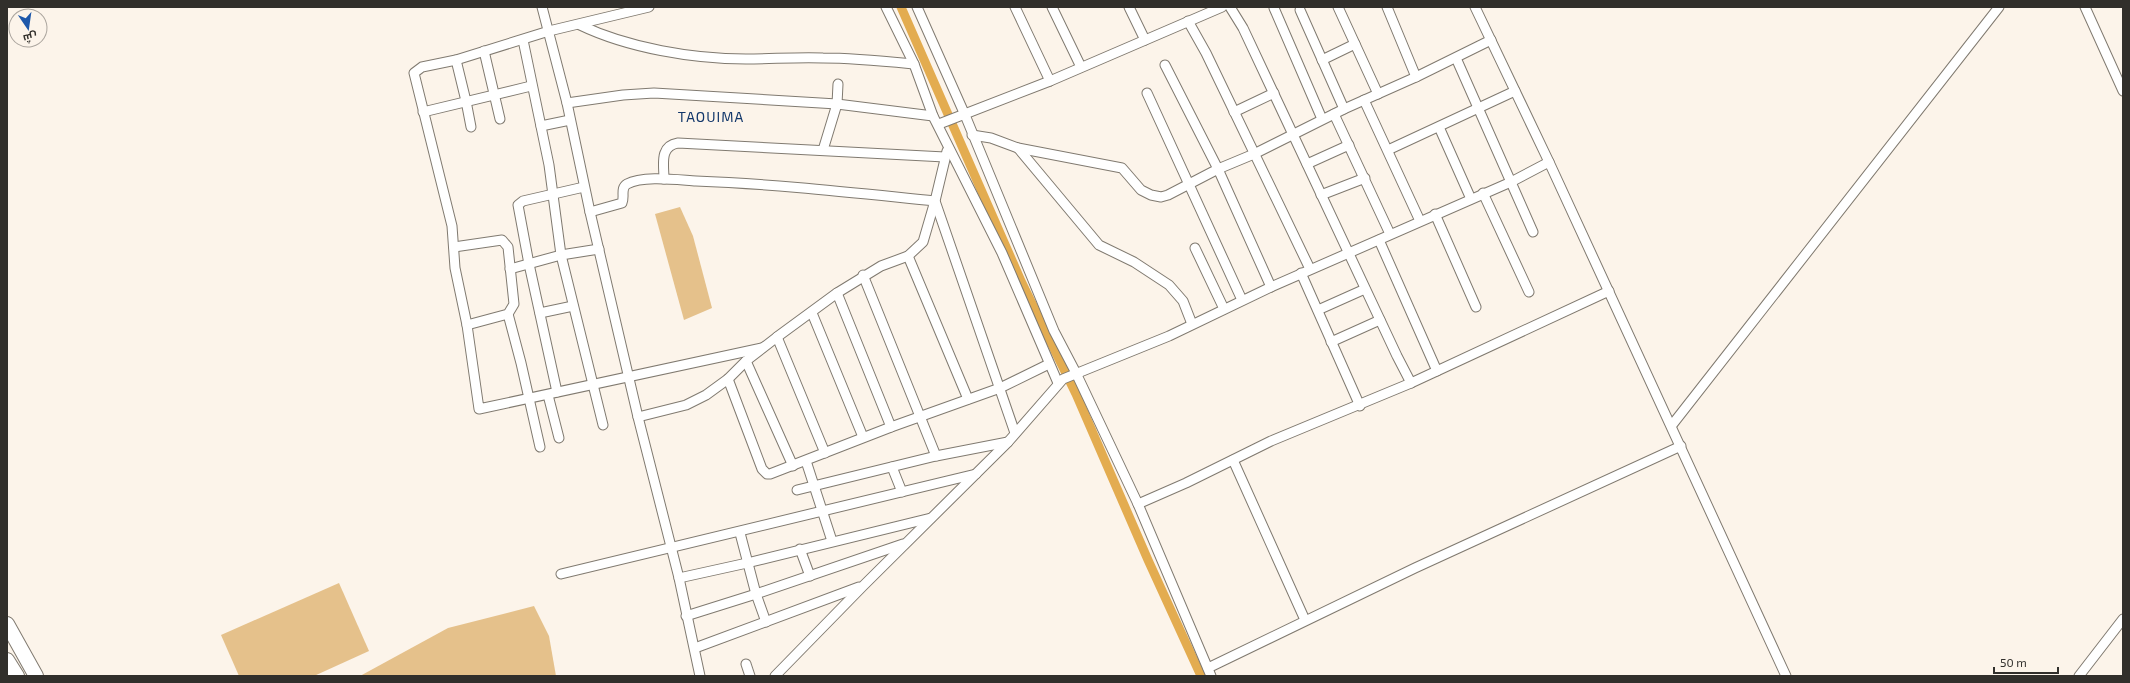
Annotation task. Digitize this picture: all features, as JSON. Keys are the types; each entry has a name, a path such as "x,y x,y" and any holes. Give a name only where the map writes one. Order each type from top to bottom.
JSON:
{"main road":[{"path":"7,624 36,676"},
{"path":"7,660 17,676"}],"street":[{"path":"542,7 567,103 584,187 638,416 679,578 700,676"},
{"path":"886,7 914,64 933,116"},
{"path":"917,7 960,116 972,135 1054,331 1076,373 1138,504 1209,672 1305,620 1681,446"},
{"path":"1015,7 1050,81"},
{"path":"1052,7 1081,67"},
{"path":"1129,7 1145,40"},
{"path":"942,123 1050,81 1222,7"},
{"path":"1230,7 1243,28 1411,383"},
{"path":"1338,7 1378,94"},
{"path":"1387,7 1416,77"},
{"path":"1475,7 1672,425 1786,676"},
{"path":"1672,425 1999,7"},
{"path":"2085,7 2123,90"},
{"path":"644,8 580,25 549,31 456,60 422,67 414,73 452,226 455,268 467,325 479,409 762,348"},
{"path":"1274,8 1322,119"},
{"path":"1300,10 1344,109"},
{"path":"1188,21 1310,269"},
{"path":"580,25 619,41 650,48 695,54 745,59 830,58 914,64"},
{"path":"523,40 531,86 541,126 561,255 603,425"},
{"path":"972,135 991,138 1018,148 1122,168 1141,190 1151,196 1160,197 1189,185 1218,169 1294,135 1322,119 1416,77 1491,40"},
{"path":"1322,60 1355,44"},
{"path":"484,51 500,119"},
{"path":"1456,58 1477,109 1533,232"},
{"path":"456,60 471,127"},
{"path":"1165,65 1218,169 1271,287"},
{"path":"824,150 837,104 838,84"},
{"path":"423,112 531,86"},
{"path":"1388,150 1515,91"},
{"path":"1147,93 1242,300"},
{"path":"1234,112 1274,93"},
{"path":"567,103 623,95 654,94 837,104 933,116 942,123 948,146 1002,252 1049,364 1060,381"},
{"path":"1364,100 1420,222"},
{"path":"1334,114 1390,234"},
{"path":"541,126 570,120"},
{"path":"1439,127 1471,199"},
{"path":"664,179 663,155 665,150 672,144 678,143 945,157"},
{"path":"1307,164 1349,145"},
{"path":"638,416 686,405 706,395 728,379 762,348 863,275 881,266 908,256 923,242 935,201 948,146"},
{"path":"1018,148 1099,245 1134,262 1169,285 1183,301 1192,324"},
{"path":"775,676 1008,442 1014,433 1060,381 1192,324 1310,269 1349,254 1435,214 1511,182 1549,162"},
{"path":"1321,195 1365,178"},
{"path":"590,212 622,203 623,189 625,185 630,182 664,179 796,186 935,201"},
{"path":"557,392 529,264 518,205 523,201 584,187"},
{"path":"1484,193 1529,292"},
{"path":"935,201 1000,388 1014,433"},
{"path":"1435,214 1476,307"},
{"path":"454,247 502,240 508,247 514,304 508,314 467,325"},
{"path":"1379,240 1413,315 1436,371"},
{"path":"1195,248 1224,309"},
{"path":"510,269 561,255 599,249"},
{"path":"908,256 968,399"},
{"path":"1301,273 1360,406"},
{"path":"863,275 936,456"},
{"path":"1318,310 1365,288"},
{"path":"1138,504 1233,460 1270,441 1360,406 1411,383 1609,290"},
{"path":"837,293 891,427"},
{"path":"540,313 573,306"},
{"path":"812,313 863,437"},
{"path":"508,314 540,447"},
{"path":"1332,342 1380,320"},
{"path":"777,337 825,453"},
{"path":"746,361 793,466"},
{"path":"728,379 764,472 770,474 806,461 863,437 1000,388 1049,364"},
{"path":"548,395 559,438"},
{"path":"797,490 892,466 1008,442"},
{"path":"1233,460 1305,620"},
{"path":"806,461 832,541"},
{"path":"892,466 902,492"},
{"path":"561,574 976,474"},
{"path":"679,578 931,518"},
{"path":"740,532 747,563 766,622"},
{"path":"686,616 907,543"},
{"path":"800,549 810,576"},
{"path":"695,648 863,586"},
{"path":"2079,676 2123,619"},
{"path":"746,664 750,676"}],"shaded area":[{"path":"680,207 693,236 712,308 684,320 655,214"},
{"path":"339,583 369,651 314,676 239,676 221,635"},
{"path":"534,606 549,636 556,676 360,676 448,628"}],"waterway":[{"path":"901,7 1021,281 1076,394 1148,560 1201,676"}],"district":[{"name":"TAOUIMA","path":"711,116"}]}
